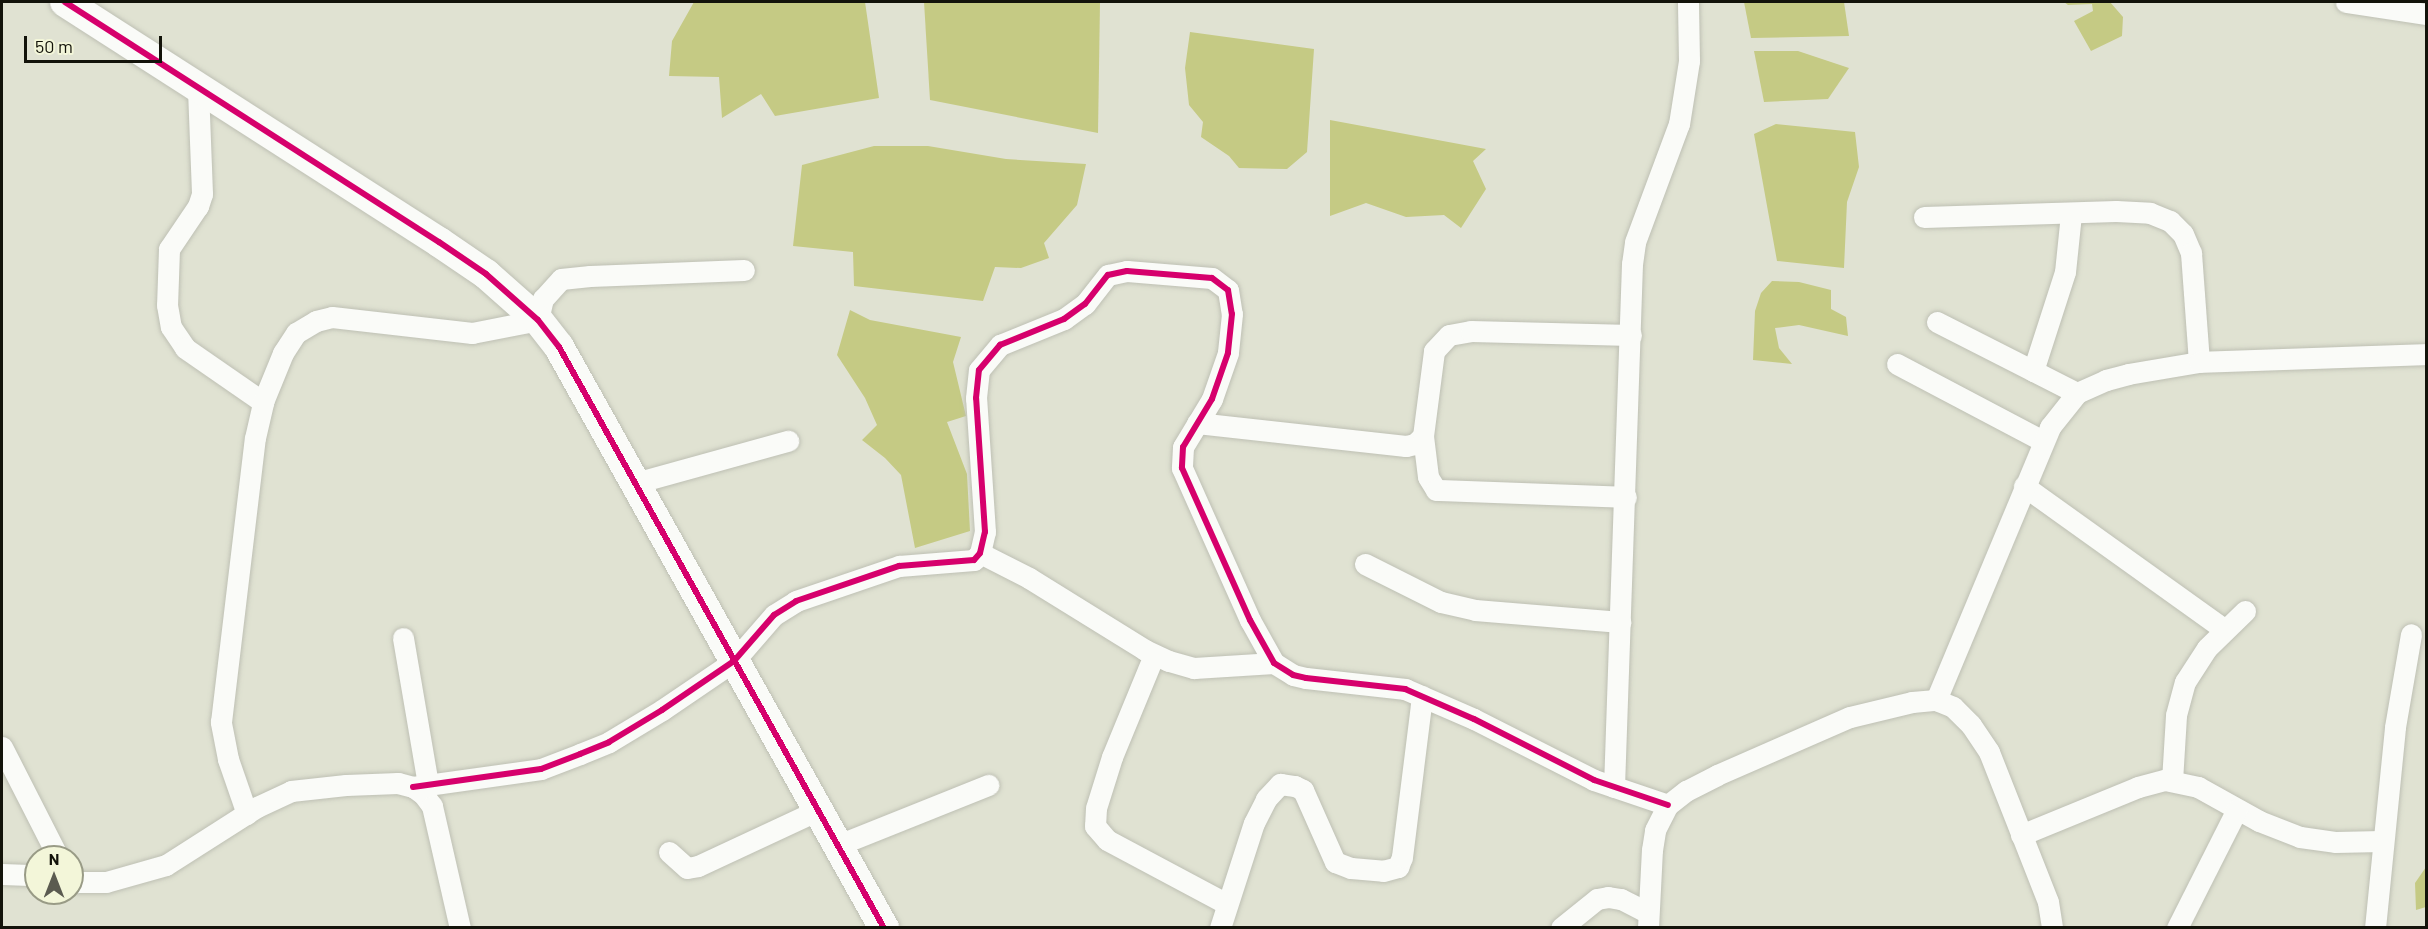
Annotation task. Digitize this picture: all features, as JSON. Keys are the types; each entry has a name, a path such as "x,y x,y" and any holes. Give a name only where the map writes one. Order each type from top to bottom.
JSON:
{"street":[{"path":"65,2 440,242 486,274 538,320 559,347 884,927"},
{"path":"1614,787 1626,497 1632,264 1635,242 1671,150 1681,114 1690,50 1688,2"},
{"path":"2346,2 2427,14"},
{"path":"198,89 202,194 198,206 170,249 167,306 171,327 185,348 263,402"},
{"path":"1923,217 2116,211 2150,213 2170,221 2183,234 2191,254 2199,362"},
{"path":"2033,371 2065,272 2071,214"},
{"path":"538,320 543,299 561,279 744,270"},
{"path":"84,883 91,884 150,871 179,859 274,798 301,788 398,783 421,786 541,769 609,741 662,710 734,661 774,615 796,601 884,569 925,563 974,560 980,553 985,532 976,398 978,370 1000,345 1049,326 1078,310 1108,275 1117,271 1171,272 1212,278 1228,290 1232,314 1228,353 1218,385 1183,447 1184,474 1245,610 1274,663 1293,675 1306,678 1385,685 1422,696 1474,719 1579,773 1668,806"},
{"path":"248,814 228,759 221,722 255,438 263,402 283,353 296,333 316,321 333,317 350,317 440,332 472,333 538,320"},
{"path":"1937,322 2077,393"},
{"path":"1626,497 1436,490 1428,477 1423,436 1434,351 1440,342 1449,336 1471,331 1631,334"},
{"path":"1936,700 2043,441 2050,427 2077,393 2106,380 2199,362 2427,354"},
{"path":"1897,364 2043,441"},
{"path":"1197,423 1398,446 1415,444 1423,436"},
{"path":"635,483 788,441"},
{"path":"2024,486 2225,630"},
{"path":"980,553 1029,578 1154,655 1194,668 1274,663"},
{"path":"1365,564 1430,597 1475,610 1621,622"},
{"path":"2172,781 2176,715 2185,682 2207,648 2245,610"},
{"path":"2375,927 2395,727 2411,634"},
{"path":"403,638 421,786 423,794 432,806 460,927"},
{"path":"1154,655 1112,757 1096,808 1095,826 1107,840 1227,904"},
{"path":"1220,927 1254,823 1266,799 1280,784 1296,786 1303,790 1335,862 1351,868 1383,871 1398,867 1402,856 1422,696"},
{"path":"1648,920 1648,877 1655,830 1668,806 1686,791 1717,775 1850,717 1912,702 1936,700 1953,707 1971,725 1989,752 2048,902 2052,927"},
{"path":"2,747 52,845"},
{"path":"2022,835 2138,787 2172,781 2198,787 2259,821 2300,837 2335,842 2382,841"},
{"path":"838,845 988,785"},
{"path":"2177,927 2237,808"},
{"path":"669,852 687,868 698,866 818,810"},
{"path":"2,874 24,874"},
{"path":"1561,927 1597,899 1608,897 1621,899 1648,920"}],"shaded area":[{"path":"694,2 865,2 879,98 775,116 761,94 722,118 719,77 669,76 672,41"},
{"path":"924,2 1100,2 1098,133 930,100"},
{"path":"1744,2 1844,2 1849,36 1751,38"},
{"path":"2064,2 2110,2 2123,17 2122,36 2091,51 2074,21 2093,11 2092,4 2068,5"},
{"path":"1190,32 1314,49 1307,152 1287,169 1239,168 1229,156 1201,137 1203,122 1189,105 1185,68"},
{"path":"1754,51 1798,51 1849,68 1828,99 1764,102"},
{"path":"1330,120 1486,149 1473,161 1486,189 1461,228 1444,215 1406,217 1366,203 1330,216"},
{"path":"1776,124 1855,132 1859,167 1847,202 1844,268 1777,261 1754,134"},
{"path":"874,146 928,146 1006,159 1086,164 1077,205 1044,243 1049,258 1021,268 995,267 983,301 854,286 853,252 793,246 802,165"},
{"path":"1772,281 1799,282 1831,290 1831,309 1846,317 1848,336 1799,325 1775,328 1779,348 1792,364 1753,360 1755,311 1761,293"},
{"path":"850,310 870,320 961,337 953,362 966,416 947,422 967,474 970,531 915,548 901,475 885,458 862,440 877,425 865,398 837,355"},
{"path":"2426,867 2426,907 2416,910 2415,883"}],"cycle path":[{"path":"65,2 439,242 486,274 538,320 559,347 884,928"},
{"path":"413,787 541,769 580,754 609,742 662,710 734,661 774,615 796,601 899,566 974,560 980,553 985,532 976,398 979,370 1000,345 1064,319 1085,304 1108,275 1127,271 1212,278 1228,290 1232,314 1228,353 1212,399 1183,447 1182,468 1250,620 1274,663 1293,675 1306,678 1405,689 1474,719 1594,780 1668,805"}]}
